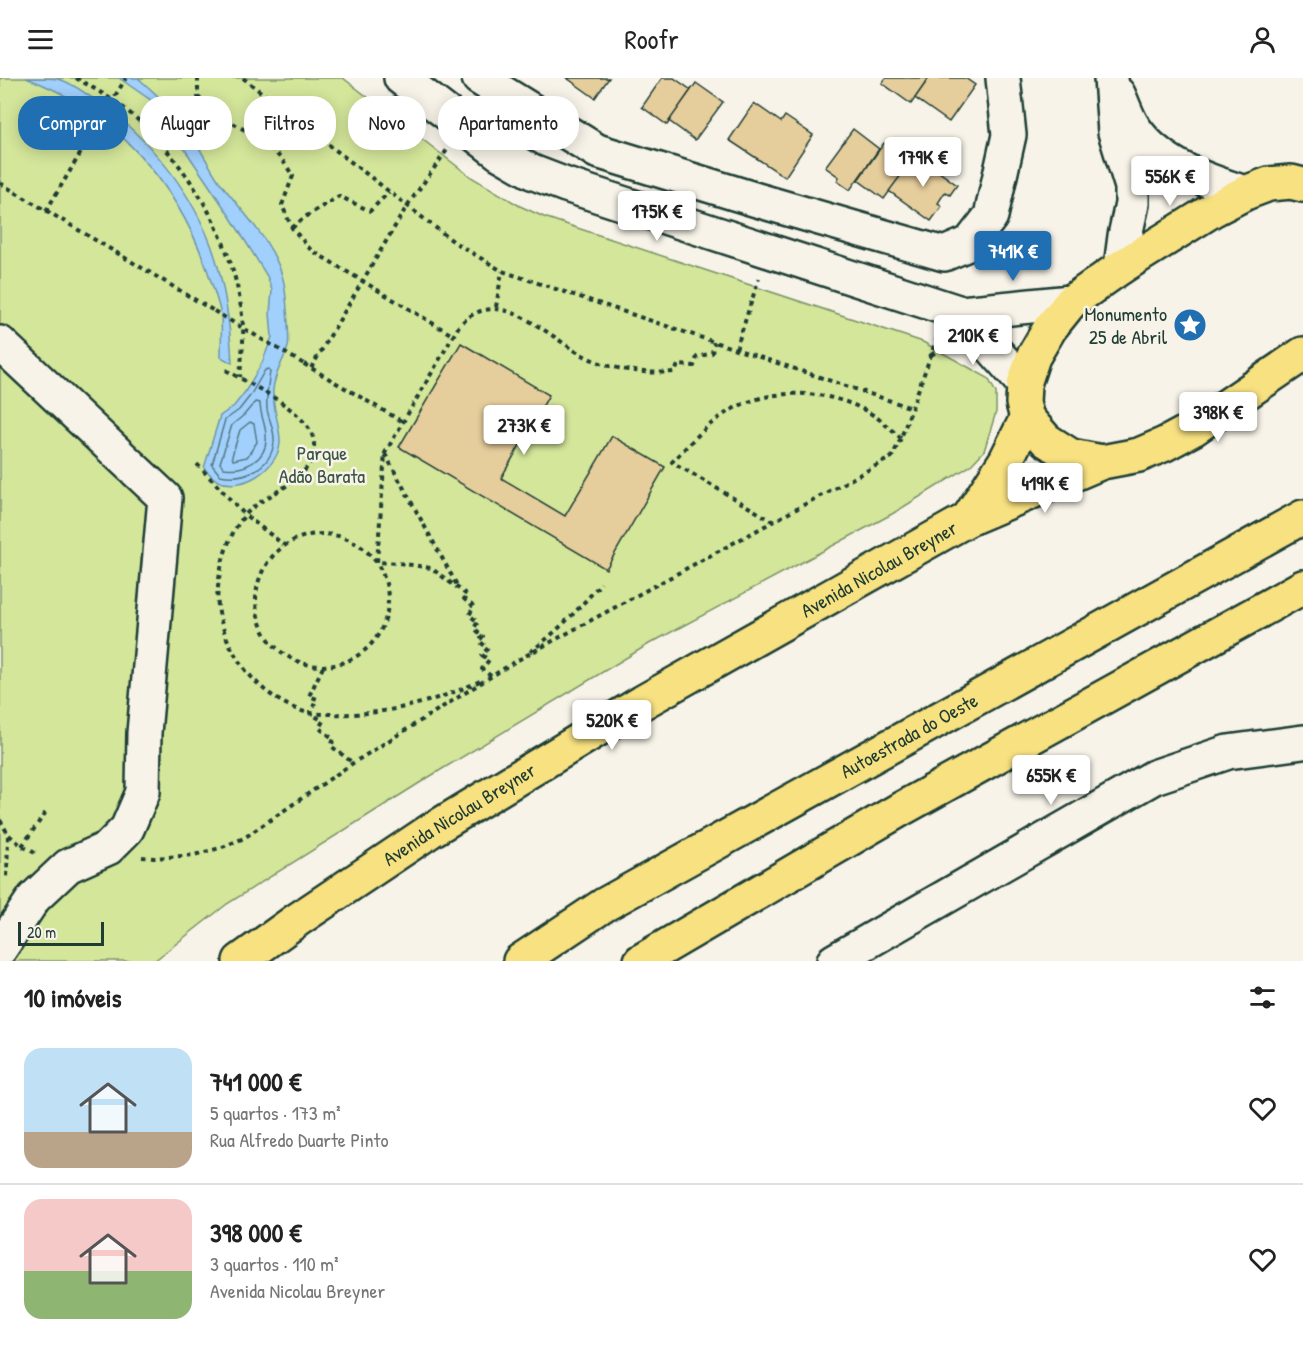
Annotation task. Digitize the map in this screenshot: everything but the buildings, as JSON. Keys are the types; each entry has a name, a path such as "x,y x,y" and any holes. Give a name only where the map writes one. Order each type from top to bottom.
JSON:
{"main road":[{"path":"1027,418 1023,403 1024,384 1033,357 1050,328 1071,302 1121,267 1214,209 1269,184 1299,180"},
{"name":"Avenida Nicolau Breyner","path":"240,961 306,914 451,818 643,702 968,519 1102,462 1139,455 1165,444 1193,429 1303,354"},
{"name":"Avenida Nicolau Breyner","path":"968,519 1006,460 1027,418 1046,440 1071,456 1102,462"},
{"name":"Autoestrada do Oeste","path":"520,961 604,905 1303,517"},
{"path":"641,961 911,804 1303,587"}],"street":[{"path":"401,78 499,153 532,172 566,185 955,311 1071,302"},
{"path":"494,82 597,151 944,254 970,243 990,216 1009,135 1003,78"},
{"path":"1111,78 1134,128 1158,154 1172,164 1219,185 1245,193"},
{"path":"1111,78 1114,132 1132,187 1132,204 1121,267"},
{"path":"955,311 1024,384"},
{"path":"0,343 165,498 144,733 143,792 127,829 108,848 68,866 34,898 0,949"},
{"path":"834,961 1154,777 1228,752 1303,742"}],"path":[{"path":"76,78 106,96"},
{"path":"115,96 126,78"},
{"path":"198,78 198,97 222,117 266,142 288,168 293,176 282,205 292,228 311,250 454,336"},
{"path":"243,78 454,242 502,271 912,408"},
{"path":"128,112 162,144 188,178 210,215 226,251 238,289 243,328 240,377"},
{"path":"46,211 82,150"},
{"path":"311,368 407,206 447,150"},
{"path":"0,183 403,422"},
{"path":"292,228 339,196 370,211 389,192"},
{"path":"736,349 768,252"},
{"path":"496,307 502,271"},
{"path":"377,562 385,453 454,336 469,315 482,309 496,307 528,320 592,360 625,370 657,374 675,372 678,365 694,366 697,357 712,353 714,342"},
{"path":"310,713 341,714 403,707 462,689 491,676 892,458 930,356 955,311"},
{"path":"930,356 949,345 955,311"},
{"path":"226,370 278,400 305,421 311,430 314,451 307,469 245,515 230,538 221,564 218,591 220,618 228,644 243,668 261,688 284,703 310,713 323,721 319,728 334,739 330,746 353,763"},
{"path":"775,522 672,462 702,431 732,409 766,396 803,393 839,399 873,415 901,438"},
{"path":"385,453 458,588"},
{"path":"197,464 245,515 284,545"},
{"path":"334,534 351,540 365,549 377,562 386,581 389,601 385,621 375,640 361,654 343,663 322,667 298,662 276,649 265,636 258,620 255,604 256,586 271,556 284,545 308,535 334,534"},
{"path":"377,562 431,568 467,595 464,600 474,607 469,615 478,622 474,628 483,636 479,641 488,648 482,655 489,660 482,669 491,676"},
{"path":"108,848 131,856 154,858 195,855 244,838 353,763 547,640 601,583"},
{"path":"310,713 317,699 309,696 322,667"},
{"path":"22,846 46,812"},
{"path":"0,820 8,834 8,881"},
{"path":"0,860 7,861"}],"green space":[{"name":"Parque Adão Barata","path":"0,78 343,78 366,96 348,96 348,150 426,150 426,142 471,177 520,206 544,217 923,342 988,378 996,393 996,412 984,451 970,466 892,514 649,644 429,777 227,904 154,961 0,961"}],"water":[{"path":"26,78 63,80 89,96 65,96"},
{"path":"119,78 138,78 158,96 145,96"},
{"path":"128,126 140,137 140,150 152,150 177,180 201,221 215,257 226,302 232,363 221,357 221,316 208,272 195,240 161,181 128,143"},
{"path":"185,150 200,150 219,181 265,240 279,265 283,279 288,347 273,390 280,444 272,462 265,470 247,481 227,484 212,477 204,468 220,416 234,406 245,392 262,363 272,337 270,313 272,290 267,276"}],"place":[{"name":"Monumento 25 de Abril","path":"1190,325"}]}
